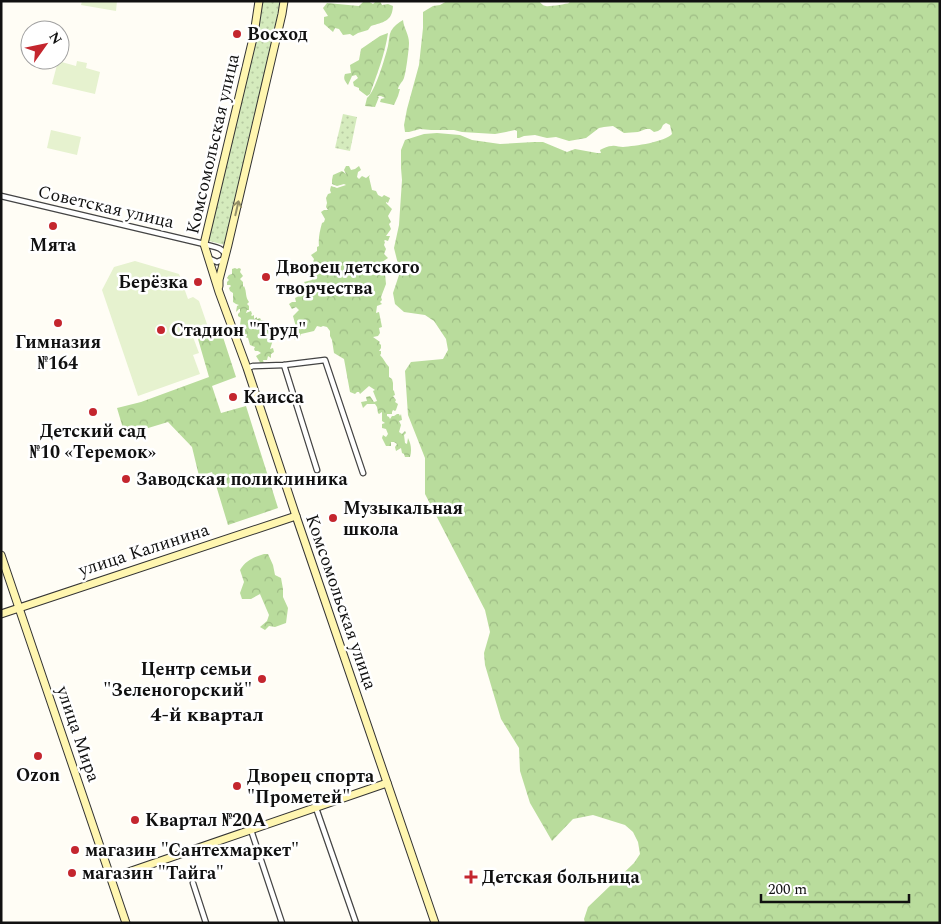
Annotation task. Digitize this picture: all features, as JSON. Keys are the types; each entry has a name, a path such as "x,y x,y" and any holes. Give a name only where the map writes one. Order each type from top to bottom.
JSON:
{"street":[{"name":"Комсомольская улица","path":"259,1 252,39 204,244 435,923"},
{"name":"Комсомольская улица","path":"219,292 219,280 284,1"},
{"name":"Советская улица","path":"1,196 204,244 221,249 224,252 224,258"},
{"path":"207,257 212,261 218,262 224,258"},
{"path":"246,368 325,360 363,473"},
{"path":"284,365 317,470"},
{"name":"улица Калинина","path":"1,614 296,516"},
{"name":"улица Мира","path":"1,555 126,923"},
{"path":"111,878 388,783"},
{"path":"316,808 356,923"},
{"path":"251,830 282,923"},
{"path":"193,883 206,923"}],"green space":[{"path":"82,1 117,1 116,11 81,5"},
{"path":"262,1 281,1 279,17 225,245 209,241 209,238 256,39"},
{"path":"364,1 373,4 376,1 380,1 382,5 388,4 393,6 391,15 386,21 371,26 368,30 353,36 350,34 343,35 339,29 335,28 333,32 324,24 324,17 328,16 323,8 327,3 359,6"},
{"path":"447,1 539,1 547,6 569,3 570,1 940,1 940,923 585,923 584,919 588,907 634,863 640,854 638,842 633,832 625,825 593,815 573,819 552,841 530,803 520,771 519,748 501,719 485,665 484,653 490,632 485,610 425,494 425,458 408,415 405,371 411,362 443,359 448,350 446,339 434,321 425,315 404,312 395,304 393,293 400,272 394,248 399,225 402,180 401,150 405,140 424,134 437,133 460,135 472,140 500,144 543,142 567,152 575,149 597,153 601,153 600,150 609,146 635,146 663,139 672,134 670,125 666,123 661,129 654,132 646,129 638,132 624,133 613,126 604,127 599,128 586,138 569,141 556,137 547,138 535,135 517,138 517,131 515,130 495,134 420,129 405,132 404,125 407,109 419,65 423,12"},
{"path":"403,20 409,46 405,75 398,87 400,89 398,96 394,105 380,102 381,99 385,98 377,96 379,97 375,107 365,106 387,51 391,31"},
{"path":"388,33 378,71 370,94 367,96 354,86 353,82 358,78 356,75 352,76 348,85 344,79 345,74 351,73 350,65 359,60 361,49"},
{"path":"77,61 87,63 86,68 100,72 95,94 52,84 56,70 70,70 70,64 76,66"},
{"path":"343,114 357,117 350,151 335,148"},
{"path":"51,130 81,137 77,155 47,148"},
{"path":"346,166 349,166 351,170 359,166 361,170 358,172 357,177 359,179 362,176 366,178 370,175 372,190 382,197 384,195 390,198 388,203 386,203 392,209 388,216 391,222 389,224 391,229 386,236 390,236 388,241 384,241 386,249 384,254 388,258 382,262 385,265 386,284 380,302 382,304 377,306 376,313 379,312 382,327 379,328 380,333 378,336 373,337 380,342 380,355 389,367 389,377 392,379 395,395 393,396 398,404 396,410 393,410 392,414 387,414 387,416 390,419 392,416 399,414 400,416 401,414 402,420 399,421 401,425 399,432 402,434 405,431 406,433 404,435 405,443 407,444 408,438 411,447 410,457 405,457 401,448 396,451 395,447 397,444 394,442 391,442 391,446 386,446 382,438 383,435 386,437 388,434 386,429 382,428 382,424 385,423 382,421 382,412 378,413 375,404 367,404 363,408 361,402 367,401 366,397 370,396 374,402 377,401 373,391 375,390 369,386 360,394 359,392 355,394 350,392 344,359 334,353 330,331 327,327 317,326 314,331 301,334 299,339 295,340 293,335 293,330 296,327 293,316 299,310 296,307 292,309 289,304 296,302 295,298 300,293 304,294 302,288 306,290 309,285 306,285 304,282 312,280 308,278 310,271 316,274 314,259 311,255 317,251 319,246 322,223 325,219 321,212 328,210 326,198 331,193 331,186 337,188 346,185 337,186 332,184 332,180 333,175 342,171 346,174 344,170"},
{"name":"Стадион \"Труд\"","path":"135,261 179,274 188,299 193,297 199,301 208,327 205,332 193,337 199,353 193,355 200,374 138,396 102,290 114,267"},
{"path":"232,269 241,269 240,272 243,276 240,279 243,282 249,302 247,304 249,310 246,313 251,311 254,319 257,317 257,319 260,318 267,323 266,327 269,327 270,333 269,341 273,340 270,349 273,348 274,352 271,354 271,358 268,356 267,360 263,360 264,364 261,364 256,356 261,353 255,351 255,347 250,345 248,338 245,337 247,334 243,333 243,329 247,328 240,325 241,318 238,314 240,309 236,312 239,305 233,302 233,293 229,288 231,286 227,285 229,280 227,278 232,274"},
{"path":"221,331 236,377 212,386 221,413 246,406 278,508 228,525 212,472 199,476 192,447 168,422 125,435 117,408 141,402 209,377 198,339"},
{"path":"268,554 275,575 281,578 283,597 288,608 286,623 275,627 269,626 265,630 260,627 267,621 269,615 260,594 251,599 242,599 240,593 244,582 240,570 250,559"}],"place":[{"name":"Восход","path":"237,34"},
{"name":"Мята","path":"53,226"},
{"name":"Дворец детского творчества","path":"266,277"},
{"name":"Берёзка","path":"198,282"},
{"name":"Гимназия №164","path":"58,323"},
{"name":"Стадион \"Труд\"","path":"161,330"},
{"name":"Каисса","path":"233,397"},
{"name":"Детский сад №10 «Теремок»","path":"93,412"},
{"name":"Заводская поликлиника","path":"126,479"},
{"name":"Музыкальная школа","path":"333,518"},
{"name":"Центр семьи \"Зеленогорский\"","path":"262,679"},
{"name":"Ozon","path":"38,756"},
{"name":"Дворец спорта \"Прометей\"","path":"237,786"},
{"name":"Квартал №20А","path":"135,820"},
{"name":"магазин \"Сантехмаркет\"","path":"75,850"},
{"name":"магазин \"Тайга\"","path":"72,873"},
{"name":"Детская больница","path":"471,877"}],"district":[{"name":"4-й квартал","path":"207,715"}]}
